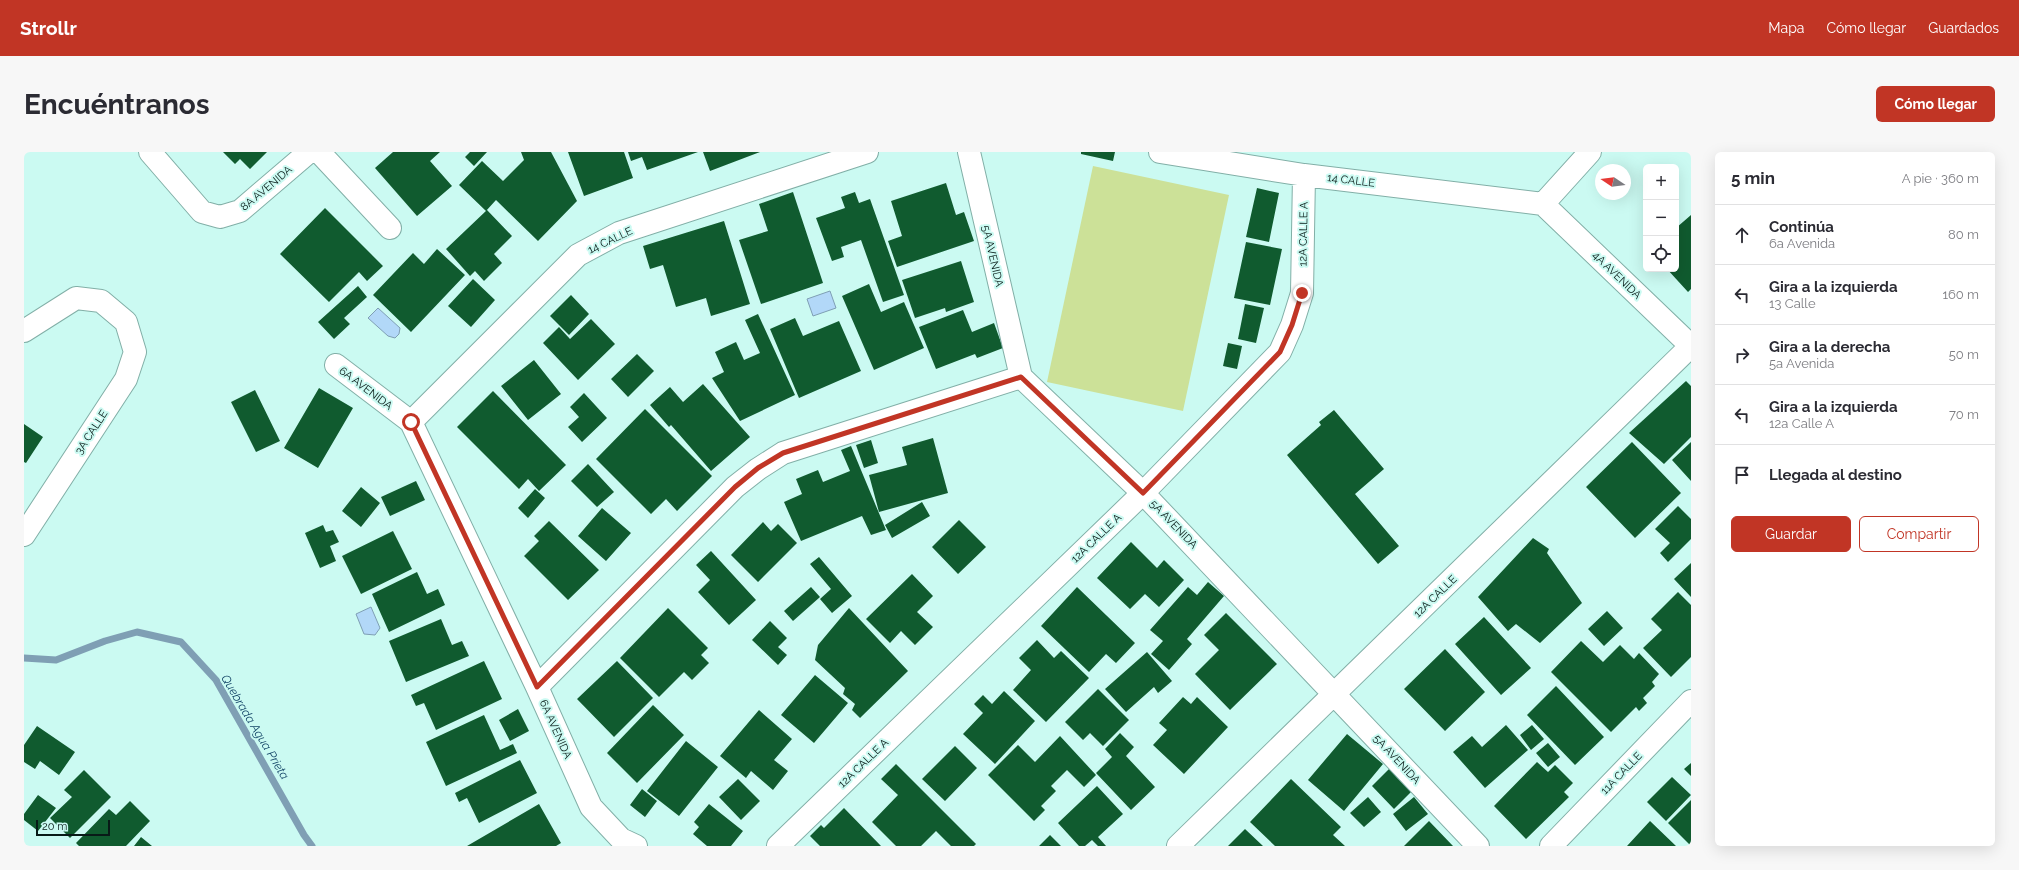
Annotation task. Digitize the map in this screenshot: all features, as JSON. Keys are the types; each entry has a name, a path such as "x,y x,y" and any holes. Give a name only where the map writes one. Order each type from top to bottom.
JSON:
{"street":[{"name":"8A AVENIDA","path":"150,152 202,212 220,217 240,211 309,152"},
{"path":"319,152 390,228"},
{"name":"14 CALLE","path":"411,422 578,255 620,233 867,152"},
{"name":"5A AVENIDA","path":"969,152 1021,377 1143,493 1478,846"},
{"name":"14 CALLE","path":"1160,152 1304,175 1543,204"},
{"path":"1543,204 1590,152"},
{"name":"12A CALLE A","path":"778,846 1143,493 1280,352 1292,325 1302,293 1304,175"},
{"name":"4A AVENIDA","path":"1543,204 1691,346"},
{"name":"3A CALLE","path":"24,331 76,298 101,302 126,322 135,352 126,379 24,535"},
{"name":"12A CALLE","path":"1178,846 1691,346"},
{"name":"6A AVENIDA","path":"336,366 411,422 537,687 591,807 621,840 636,846"},
{"path":"537,687 735,487 758,468 783,453 1021,377"},
{"name":"11A CALLE","path":"1551,846 1691,701"}],"green space":[{"path":"1093,166 1229,195 1183,411 1047,382"}],"water":[{"path":"830,291 836,308 813,316 807,299"},
{"path":"378,308 400,328 399,334 395,338 388,336 368,318"},
{"path":"371,607 380,628 375,635 364,634 356,614"}],"building":[{"path":"223,152 267,152 250,169 240,159 235,164"},
{"path":"393,152 440,152 430,161 452,186 417,216 375,168"},
{"path":"470,152 487,152 474,166 465,157"},
{"path":"521,152 551,152 577,201 538,241 496,200 486,211 459,185 482,161 503,181 524,160"},
{"path":"568,152 624,152 633,178 584,196"},
{"path":"628,152 698,152 647,170 642,157 631,161"},
{"path":"703,152 760,152 710,171"},
{"path":"1081,152 1115,152 1113,161 1081,154"},
{"path":"946,183 956,215 964,212 974,241 897,267 888,241 902,236 891,201"},
{"path":"1257,188 1279,193 1269,242 1246,237"},
{"path":"793,192 823,283 761,304 739,240 768,231 759,204"},
{"path":"855,192 859,203 870,199 904,295 883,302 861,240 841,247 844,257 832,261 816,218 845,208 841,197"},
{"path":"325,208 383,266 367,281 359,272 329,302 280,254"},
{"path":"487,210 512,236 494,254 502,263 484,281 475,271 470,276 446,249"},
{"path":"1691,215 1691,289 1688,292 1670,272 1679,272 1679,225"},
{"path":"724,221 750,304 711,316 706,298 676,307 663,265 650,269 643,246"},
{"path":"1246,242 1282,249 1270,305 1234,298"},
{"path":"437,249 465,275 411,332 373,295 413,253 424,264"},
{"path":"961,261 974,302 946,312 945,308 915,318 902,280"},
{"path":"473,279 495,300 471,327 448,306"},
{"path":"869,284 881,312 904,302 924,348 874,370 842,296"},
{"path":"358,286 367,297 344,318 350,324 334,339 318,322"},
{"path":"571,295 589,314 569,335 550,316"},
{"path":"1245,304 1264,308 1256,343 1238,339"},
{"path":"963,310 972,332 994,323 1003,348 977,358 975,354 936,369 919,327"},
{"path":"758,314 795,395 740,421 712,378 724,372 715,352 736,342 744,360 760,353 745,320"},
{"path":"795,318 803,336 839,321 861,371 799,398 770,329"},
{"path":"591,319 615,344 578,380 543,343 559,327 570,339"},
{"path":"1228,343 1242,346 1237,369 1223,366"},
{"path":"637,354 654,371 628,397 611,379"},
{"path":"534,360 561,394 528,420 501,386"},
{"path":"1686,381 1691,386 1691,437 1664,464 1629,433"},
{"path":"703,384 750,437 711,471 671,425 669,427 650,405 670,387 683,402"},
{"path":"319,388 353,408 318,468 284,448"},
{"path":"255,390 280,441 256,452 231,402"},
{"path":"493,391 566,465 539,491 528,479 519,489 457,427"},
{"path":"584,393 607,418 582,442 568,427 579,417 570,407"},
{"path":"645,409 712,476 677,511 666,499 651,514 596,459"},
{"path":"1334,410 1384,469 1355,494 1399,546 1378,564 1287,455 1321,425 1319,422"},
{"path":"24,424 43,437 26,463 24,462"},
{"path":"933,438 948,493 879,512 869,475 907,465 902,447"},
{"path":"871,440 878,463 864,468 856,445"},
{"path":"1632,442 1681,493 1635,538 1586,487"},
{"path":"1691,442 1691,481 1672,460"},
{"path":"851,446 886,530 871,535 862,516 801,541 784,502 802,494 796,479 818,470 823,482 850,471 841,450"},
{"path":"588,464 614,492 597,507 571,481"},
{"path":"416,481 425,500 390,516 381,497"},
{"path":"361,487 380,503 361,527 342,511"},
{"path":"535,489 545,498 528,518 518,508"},
{"path":"922,502 930,516 892,538 885,525"},
{"path":"1678,506 1691,519 1691,539 1668,562 1660,553 1670,543 1655,529"},
{"path":"602,508 631,533 606,561 578,536"},
{"path":"959,520 986,547 958,574 932,547"},
{"path":"549,521 599,570 568,600 524,556 539,541 534,536"},
{"path":"763,522 771,531 778,524 797,543 758,582 731,555"},
{"path":"323,525 326,532 333,530 339,542 330,546 336,561 320,568 305,533"},
{"path":"393,531 412,569 361,594 342,556"},
{"path":"1533,538 1549,549 1547,553 1582,603 1540,643 1516,624 1508,631 1478,597"},
{"path":"1131,542 1157,568 1164,560 1184,580 1159,607 1145,594 1130,609 1097,578"},
{"path":"711,551 756,600 729,625 698,592 710,580 696,565"},
{"path":"819,557 852,596 832,613 820,599 831,589 810,564"},
{"path":"1691,563 1691,597 1674,579"},
{"path":"417,572 427,594 438,589 445,605 389,632 372,594"},
{"path":"912,574 933,596 917,612 933,627 915,645 901,631 890,643 866,619"},
{"path":"1208,582 1224,596 1187,639 1192,644 1169,670 1151,654 1163,641 1150,630 1188,587 1197,595"},
{"path":"811,587 820,597 793,621 784,611"},
{"path":"1077,587 1135,643 1116,663 1106,654 1089,672 1041,626"},
{"path":"1678,592 1691,605 1691,657 1671,677 1643,648 1662,630 1651,619"},
{"path":"668,608 708,648 701,655 709,663 692,680 684,672 659,697 620,658"},
{"path":"849,608 908,671 860,718 852,710 855,704 843,694 845,688 815,660 818,645"},
{"path":"1607,611 1623,628 1604,646 1588,629"},
{"path":"1226,613 1277,664 1230,710 1195,674 1219,650 1204,635"},
{"path":"1484,617 1531,668 1501,695 1455,644"},
{"path":"441,619 452,645 462,641 469,656 406,682 389,641"},
{"path":"770,621 787,638 778,647 787,655 778,665 752,640"},
{"path":"1037,640 1054,658 1061,651 1089,678 1046,722 1013,690 1031,670 1019,658"},
{"path":"1581,641 1603,662 1620,645 1634,659 1639,653 1659,674 1652,682 1655,686 1643,698 1647,703 1639,711 1636,707 1611,732 1551,672"},
{"path":"1445,649 1485,692 1445,731 1404,689"},
{"path":"1147,652 1172,681 1158,693 1154,687 1126,712 1105,689"},
{"path":"484,661 502,699 436,730 424,703 416,706 411,695"},
{"path":"617,661 653,698 614,737 577,699"},
{"path":"815,675 848,703 814,743 781,715"},
{"path":"1556,686 1604,737 1575,765 1527,715"},
{"path":"1098,689 1129,720 1103,746 1090,733 1083,740 1065,722"},
{"path":"1004,691 1035,721 995,764 963,734 983,713 974,704 983,695 992,704"},
{"path":"1183,697 1191,704 1197,697 1228,727 1184,774 1153,745 1167,730 1159,723"},
{"path":"653,705 684,735 637,783 607,753"},
{"path":"518,709 529,731 510,741 499,720"},
{"path":"759,710 792,739 774,760 788,771 773,790 751,771 746,778 720,756"},
{"path":"484,715 500,750 513,744 517,753 446,786 426,742"},
{"path":"1506,725 1528,750 1485,788 1453,752 1472,736 1482,747"},
{"path":"1532,725 1544,739 1531,750 1520,735"},
{"path":"37,726 75,752 59,775 40,761 35,769 24,762 24,745"},
{"path":"1120,733 1134,747 1126,756 1155,787 1131,810 1096,773 1112,757 1105,749"},
{"path":"1347,734 1383,764 1344,811 1308,780"},
{"path":"1060,736 1096,775 1084,787 1067,770 1051,786 1056,791 1041,806 1045,810 1034,821 988,775 1018,745 1035,762"},
{"path":"686,741 718,767 679,816 647,791"},
{"path":"1548,743 1560,757 1548,767 1536,753"},
{"path":"955,746 977,768 945,801 922,779"},
{"path":"520,760 537,793 479,823 467,798 459,802 455,793"},
{"path":"1537,762 1548,772 1555,765 1573,783 1564,792 1569,797 1526,839 1494,806"},
{"path":"1691,763 1691,776 1684,769"},
{"path":"896,764 976,844 974,846 951,846 936,831 921,846 896,846 872,822 898,795 881,779"},
{"path":"1389,769 1411,792 1394,809 1372,786"},
{"path":"84,770 111,797 70,838 50,818 72,797 64,790"},
{"path":"1672,777 1691,795 1666,821 1647,802"},
{"path":"738,779 760,801 741,820 719,797"},
{"path":"1291,779 1341,827 1333,835 1345,846 1275,846 1250,822"},
{"path":"1097,786 1123,814 1098,837 1106,846 1098,846 1092,840 1085,846 1079,846 1058,823"},
{"path":"642,789 657,801 645,817 630,805"},
{"path":"38,795 56,808 38,831 24,820 24,814"},
{"path":"1368,797 1381,812 1364,827 1350,813"},
{"path":"1414,797 1428,814 1406,831 1393,814"},
{"path":"1691,800 1691,846 1668,823"},
{"path":"130,801 150,821 126,846 79,846 76,843 109,809 116,815"},
{"path":"539,804 561,843 556,846 467,846"},
{"path":"709,804 743,831 731,846 707,846 693,834 699,827 694,822"},
{"path":"844,808 881,846 820,846 810,836 821,825 824,828"},
{"path":"1429,821 1453,846 1404,846"},
{"path":"1650,821 1676,846 1627,846"},
{"path":"1245,829 1263,846 1228,846"},
{"path":"1050,835 1061,846 1039,846"},
{"path":"141,837 152,846 134,846"}],"waterway":[{"name":"Quebrada Agua Prieta","path":"24,658 56,660 105,641 137,632 181,642 216,680 304,835 312,846"}],"route":[{"path":"411,422 537,687 735,487 758,468 783,453 1021,377 1143,493 1280,352 1292,325 1302,293"}]}
